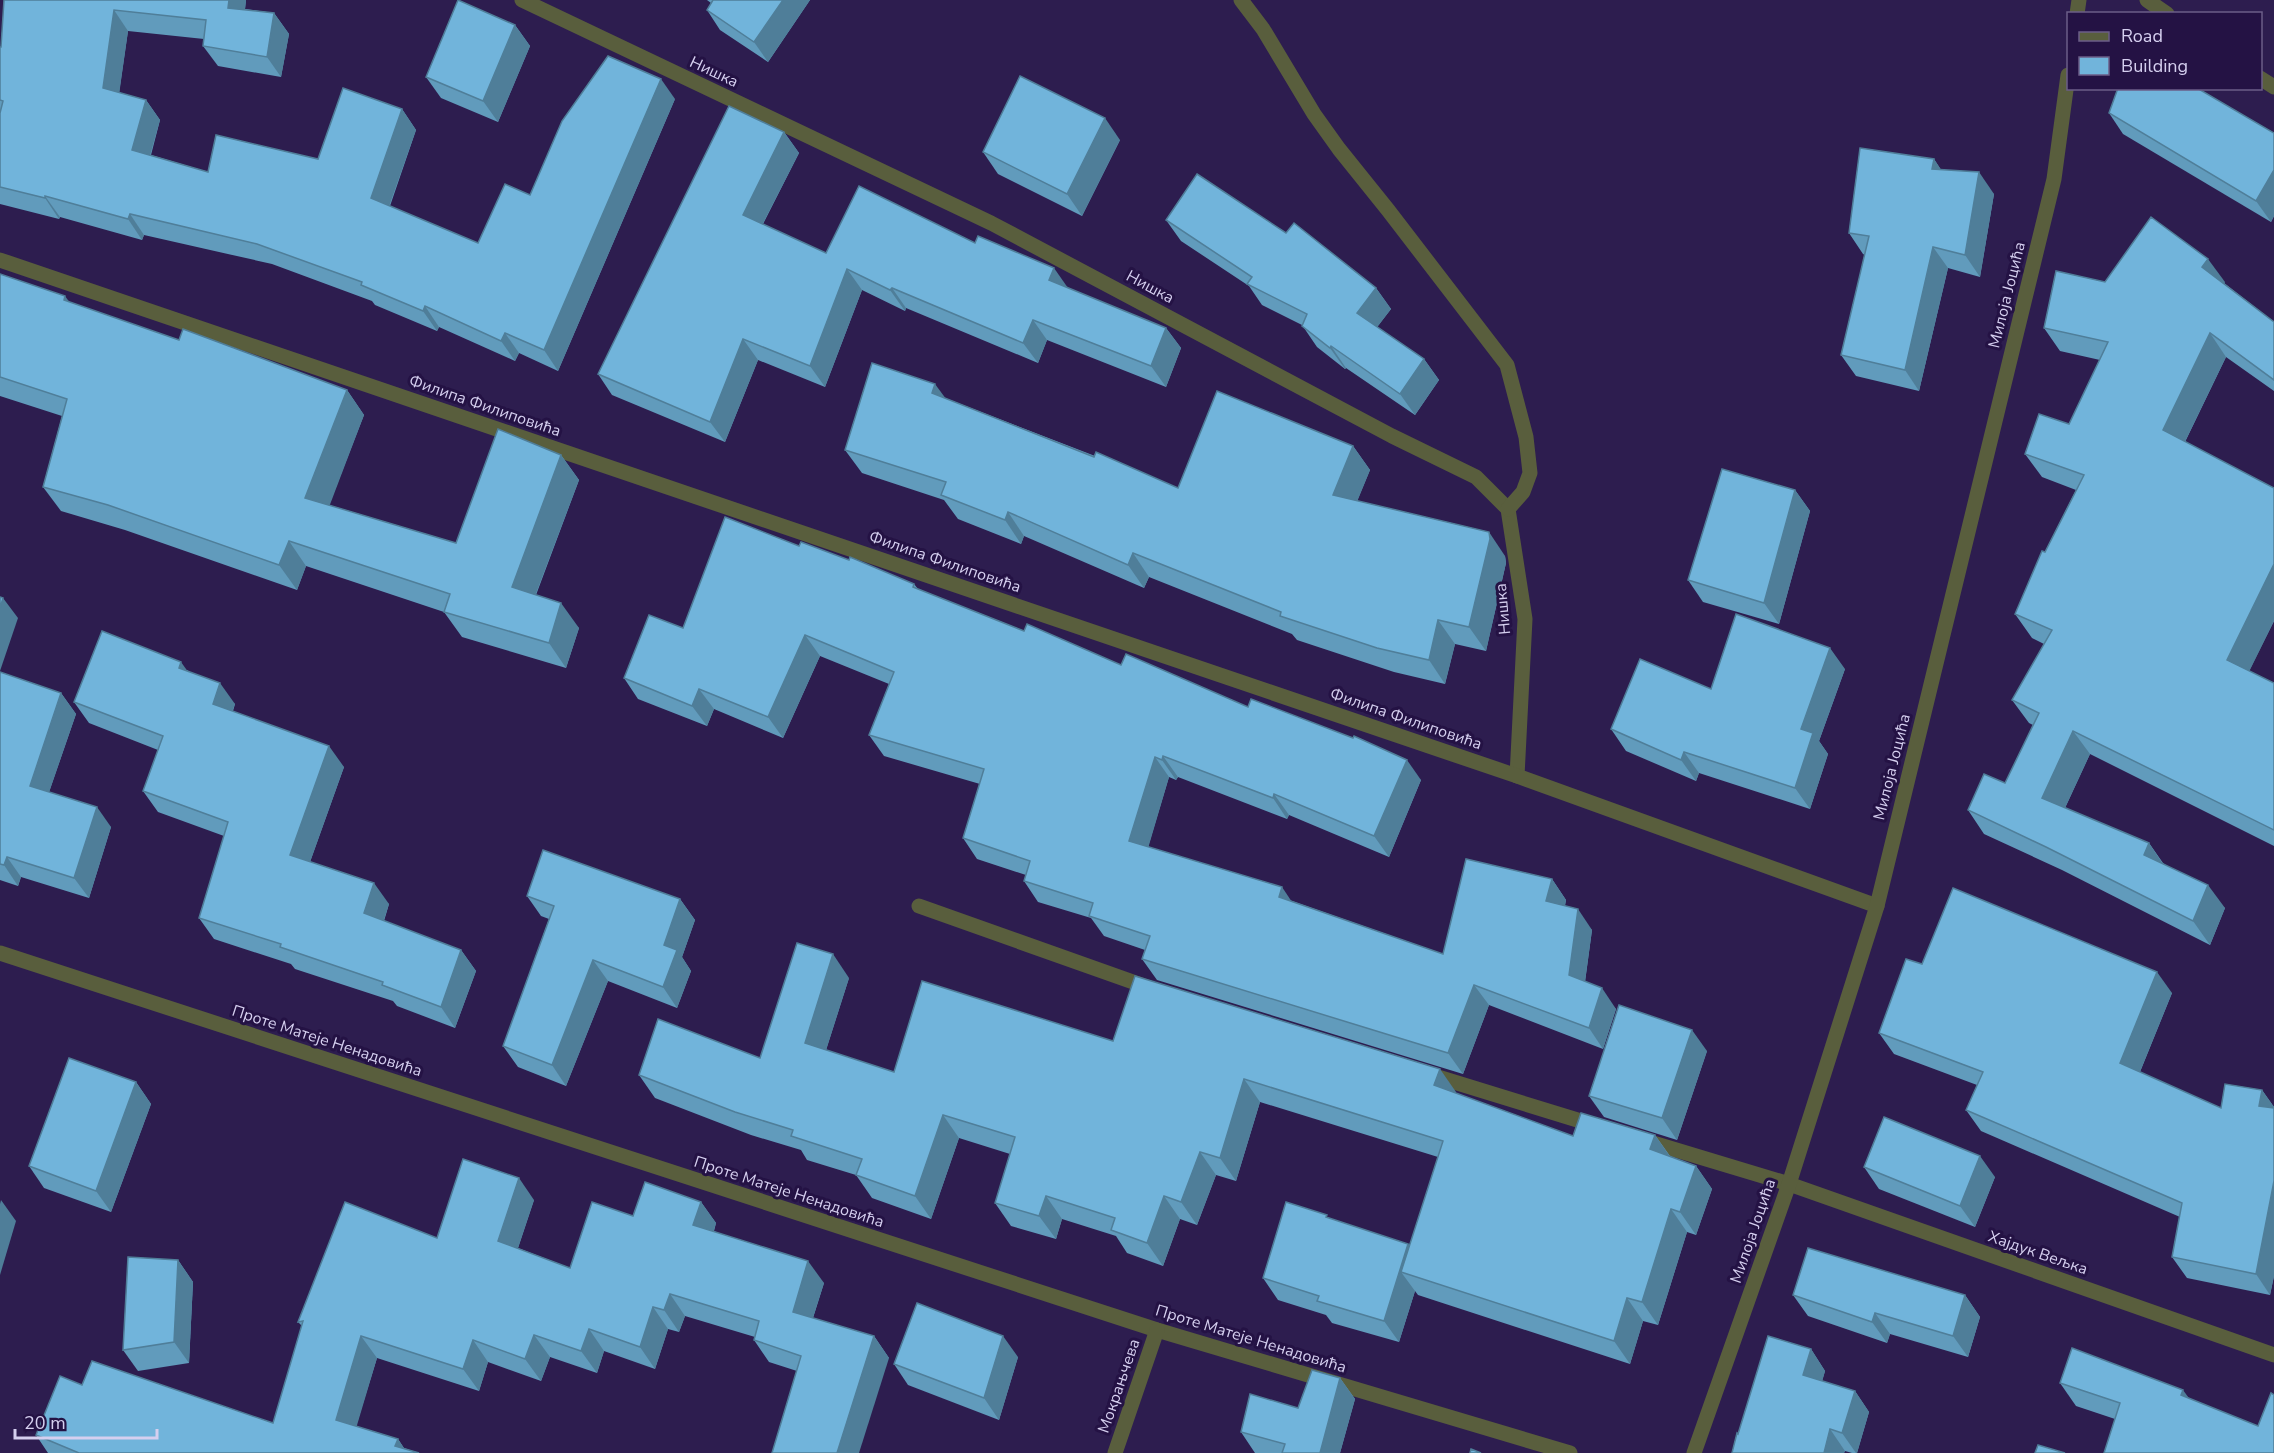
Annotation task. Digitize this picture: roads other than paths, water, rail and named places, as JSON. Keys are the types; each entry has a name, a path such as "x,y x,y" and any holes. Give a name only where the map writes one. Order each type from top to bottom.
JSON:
{"street":[{"name":"Нишка","path":"522,0 991,224 1392,436 1476,477 1508,508 1526,619 1517,776"},
{"path":"1240,0 1263,29 1314,114 1339,149 1507,365 1526,437 1530,473 1523,492 1508,508"},
{"path":"2147,0 2164,12"},
{"name":"Милоја Јоцића","path":"1694,1453 1789,1184 1877,906 2054,179 2067,82"},
{"name":"Филипа Филиповића","path":"0,260 1517,776 1877,906"},
{"path":"919,906 1164,993"},
{"name":"Проте Матеје Ненадовића","path":"0,953 1156,1330 1570,1453"},
{"path":"1414,1069 1607,1129"},
{"name":"Хајдук Вељка","path":"1630,1136 1789,1184 2274,1355"},
{"name":"Мокрањчева","path":"1115,1453 1156,1330"}]}
